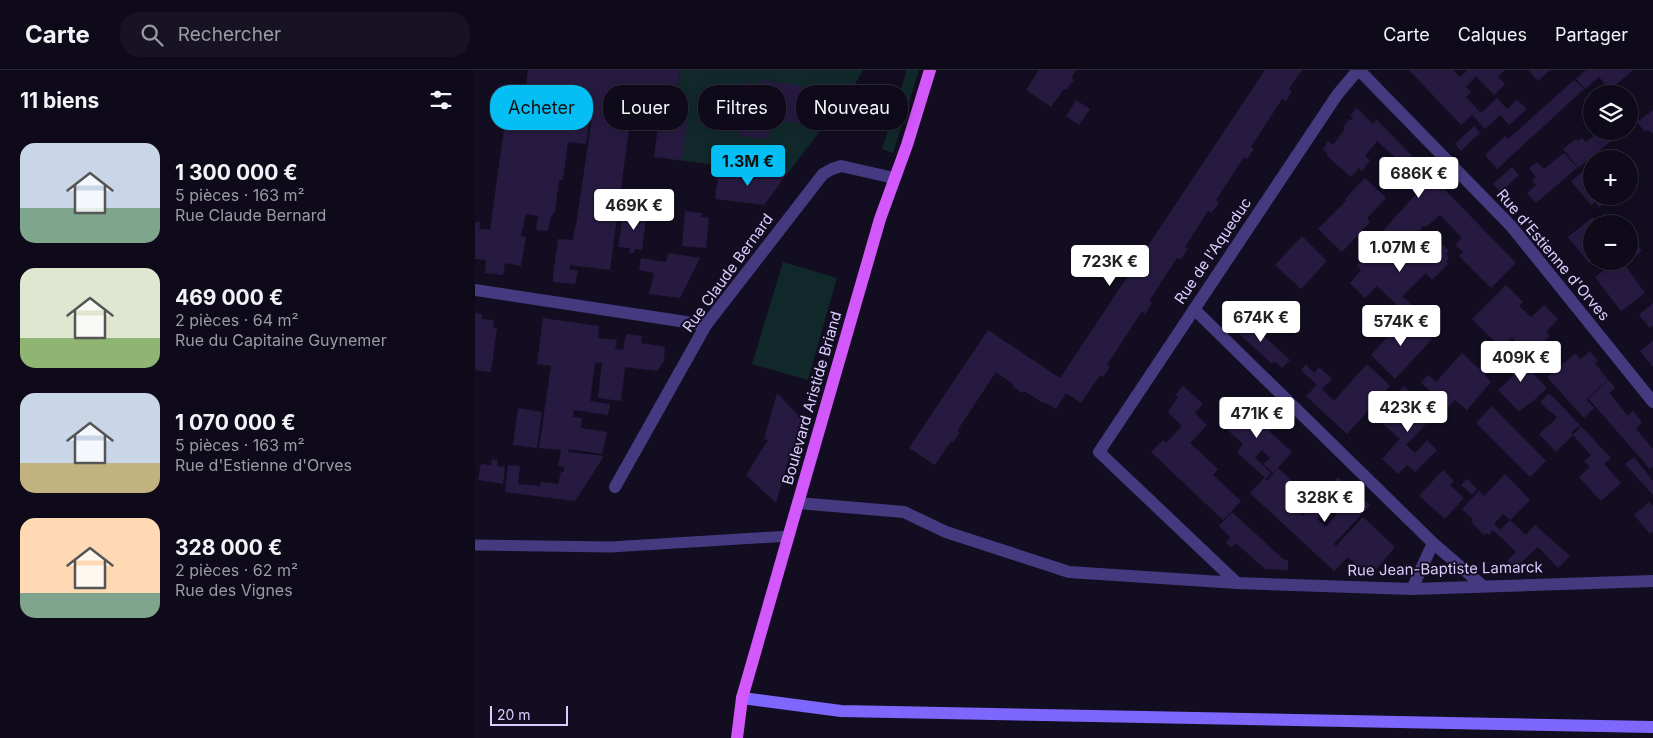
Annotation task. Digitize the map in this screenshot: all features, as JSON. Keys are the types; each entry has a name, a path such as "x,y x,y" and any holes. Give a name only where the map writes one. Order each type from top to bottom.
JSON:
{"main road":[{"name":"Boulevard Aristide Briand","path":"737,738 742,698 880,219 907,145 930,70"}],"street":[{"name":"Rue de l'Aqueduc","path":"1237,583 1099,452 1337,95 1359,70"},
{"name":"Rue d'Estienne d'Orves","path":"1359,70 1511,226 1653,402"},
{"name":"Rue Claude Bernard","path":"615,487 706,325 823,174 841,166 894,178"},
{"path":"475,290 706,325"},
{"path":"1194,310 1433,543 1483,586"},
{"name":"Rue Jean-Baptiste Lamarck","path":"798,503 905,512 946,532 1069,572 1237,583 1412,589 1653,581"},
{"path":"1412,589 1433,543"},
{"path":"742,698 841,711 1653,727"}],"lane":[{"path":"475,545 611,547 789,536"}],"green space":[{"path":"680,70 863,70 855,85 796,85 796,130 821,130 787,174 669,159 673,130 688,130 688,85 678,85"},
{"path":"907,70 919,70 908,105 908,85 902,85"},
{"path":"888,130 900,130 893,153 882,149"},
{"path":"783,262 837,278 808,380 752,364"}],"building":[{"path":"528,70 680,70 678,85 603,85 603,130 629,130 610,270 570,265 569,269 578,271 575,284 553,282 553,276 558,239 573,240 576,226 590,130 593,130 593,85 526,85"},
{"path":"1039,70 1076,70 1071,78 1074,80 1066,90 1064,89 1051,107 1026,90"},
{"path":"1265,70 1302,70 1289,89 1292,91 1286,101 1282,99 1251,147 1254,149 1247,159 1244,157 1216,200 1219,203 1211,213 1208,211 1185,247 1188,249 1181,259 1177,258 1149,301 1152,303 1145,314 1142,311 1107,365 1110,367 1103,377 1100,375 1081,403 1066,393 1056,409 1024,391 1022,393 996,372 957,431 960,432 953,442 951,441 935,465 909,448 988,330 1060,378"},
{"path":"1409,70 1453,70 1460,77 1468,70 1505,70 1498,77 1505,84 1494,95 1476,76 1466,87 1471,92 1466,97 1481,113 1497,98 1507,109 1517,100 1527,109 1509,125 1500,115 1485,129 1472,115 1461,125"},
{"path":"1528,70 1550,70 1538,81"},
{"path":"1586,70 1633,70 1616,85 1606,85 1599,77 1590,85 1583,85 1583,87 1576,79"},
{"path":"762,80 797,85 796,123 786,121 786,85 746,85 746,82 762,84"},
{"path":"1574,80 1583,88 1497,169 1485,155 1505,136 1508,139"},
{"path":"1076,100 1090,109 1079,125 1066,116"},
{"path":"1357,108 1373,124 1377,120 1516,263 1491,288 1459,256 1463,252 1455,245 1462,238 1440,215 1426,227 1424,225 1419,233 1401,251 1382,232 1416,194 1401,180 1406,174 1395,163 1398,160 1377,141 1365,156 1370,160 1362,171 1359,168 1351,177 1326,155 1328,153 1323,150 1328,141 1333,145 1345,129 1343,127 1349,119 1353,118 1350,116"},
{"path":"1653,110 1653,132 1651,133 1648,130 1645,132 1638,121"},
{"path":"1474,126 1480,133 1461,151 1455,144"},
{"path":"504,130 588,130 586,144 568,142 563,180 559,180 555,211 550,219 548,231 536,230 538,216 526,214 521,236 526,237 521,266 505,263 503,275 485,273 486,260 475,259 475,222 480,222 479,229 490,230"},
{"path":"657,130 686,130 682,160 654,157"},
{"path":"740,130 770,130 769,139 739,136"},
{"path":"1582,138 1586,142 1589,140 1613,140 1600,150 1583,150 1583,164 1578,168 1563,149 1576,139 1578,141"},
{"path":"1564,153 1577,168 1536,203 1527,193 1536,185 1532,180 1536,177 1529,168 1537,162 1544,169"},
{"path":"1512,167 1519,175 1501,192 1493,184"},
{"path":"719,170 737,172 736,176 754,179 755,170 787,174 764,205 715,199"},
{"path":"1583,171 1583,195 1571,181"},
{"path":"1365,178 1386,198 1367,218 1370,222 1342,252 1318,229 1347,200 1345,199"},
{"path":"641,201 648,202 642,250 635,249 634,253 629,253 630,248 618,247 622,222 624,219 640,224"},
{"path":"685,211 702,213 701,217 709,218 706,248 682,246"},
{"path":"1583,225 1583,256 1568,237"},
{"path":"1302,236 1327,261 1301,289 1275,265"},
{"path":"1436,237 1449,251 1446,254 1449,258 1446,261 1448,264 1432,280 1426,273 1402,296 1413,306 1406,314 1377,286 1365,298 1350,283 1361,270 1357,265 1368,253 1373,258 1380,251 1400,270 1429,240 1431,242"},
{"path":"1638,245 1642,251 1638,254"},
{"path":"668,253 700,258 680,298 649,294 654,273 639,270 641,258 666,262"},
{"path":"1604,270 1628,270 1645,293 1621,311 1595,277"},
{"path":"1506,285 1523,302 1519,306 1531,317 1544,305 1558,319 1546,332 1550,336 1538,346 1546,355 1536,364 1512,337 1501,348 1472,319"},
{"path":"1653,303 1653,326 1650,328 1639,315"},
{"path":"475,313 482,314 482,319 494,320 493,328 497,328 491,372 475,370"},
{"path":"1407,315 1432,339 1395,379 1371,355"},
{"path":"1243,317 1290,360 1282,368 1274,361 1272,364 1233,328"},
{"path":"543,318 599,326 598,338 617,340 615,349 623,350 626,334 642,336 641,343 665,347 664,361 657,371 625,367 621,401 598,398 602,363 595,362 590,401 610,404 608,415 574,410 573,417 582,418 581,428 607,432 602,454 569,449 568,452 604,456 575,501 505,492 508,465 520,466 518,484 540,486 541,482 558,484 561,472 564,472 564,467 558,466 561,450 539,448 551,366 537,364"},
{"path":"1653,341 1653,367 1640,351"},
{"path":"1516,347 1527,360 1524,363 1547,388 1519,412 1498,390 1516,371 1504,357"},
{"path":"1590,351 1598,361 1595,363 1608,380 1586,399 1594,408 1584,418 1547,377 1575,354 1581,359"},
{"path":"1462,353 1479,369 1486,362 1492,368 1485,375 1491,382 1467,410 1455,400 1449,407 1421,383 1428,375 1436,382"},
{"path":"1306,364 1314,373 1319,367 1332,379 1322,389 1334,401 1367,364 1390,386 1347,434 1306,396 1317,385 1301,370"},
{"path":"1609,380 1615,388 1609,393 1628,416 1633,411 1642,422 1636,429 1653,449 1653,467 1650,469 1588,398"},
{"path":"1183,386 1203,404 1195,413 1207,425 1190,443 1218,469 1213,475 1241,501 1223,520 1151,452 1163,440 1166,443 1182,426 1168,412 1178,397 1175,395"},
{"path":"1404,386 1432,413 1427,420 1428,422 1406,445 1415,453 1427,440 1437,450 1415,472 1407,465 1398,474 1382,459 1400,439 1382,423 1404,399 1398,393"},
{"path":"777,393 802,419 776,503 746,475 768,440 764,439"},
{"path":"1425,393 1438,406 1435,410 1422,397"},
{"path":"1549,393 1580,425 1556,452 1539,434 1557,418 1540,402"},
{"path":"1239,403 1262,424 1273,412 1280,419 1269,431 1292,452 1273,473 1263,464 1270,458 1262,450 1255,458 1271,473 1266,479 1237,452 1243,444 1220,423"},
{"path":"1492,406 1546,461 1530,477 1476,423"},
{"path":"518,408 542,412 537,448 513,445"},
{"path":"1581,426 1611,458 1604,464 1621,483 1601,501 1579,477 1590,467 1584,461 1591,455 1573,435"},
{"path":"1634,457 1653,481 1653,495 1625,464"},
{"path":"492,459 498,460 497,466 505,467 503,484 478,480 481,464 491,465"},
{"path":"1278,468 1307,495 1295,507 1303,516 1338,477 1351,489 1339,502 1335,499 1317,519 1326,527 1341,509 1346,513 1361,497 1370,505 1334,544 1336,546 1363,517 1395,547 1375,571 1364,572 1348,557 1334,571 1250,493 1264,478 1267,481"},
{"path":"1443,470 1454,481 1450,485 1464,498 1445,519 1419,496"},
{"path":"1505,474 1530,500 1510,520 1526,535 1535,525 1570,556 1558,568 1538,547 1515,568 1507,561 1516,552 1493,530 1489,535 1486,533 1484,535 1471,522 1473,519 1462,509 1479,491 1484,496","holes":["1503,514 1510,520 1500,530 1494,524"]},
{"path":"1467,479 1477,489 1472,495 1461,485"},
{"path":"1649,502 1653,506 1653,532 1650,534 1634,515"},
{"path":"1232,512 1283,559 1288,560 1288,570 1265,569 1236,543 1231,548 1226,543 1230,537 1219,526"}]}
